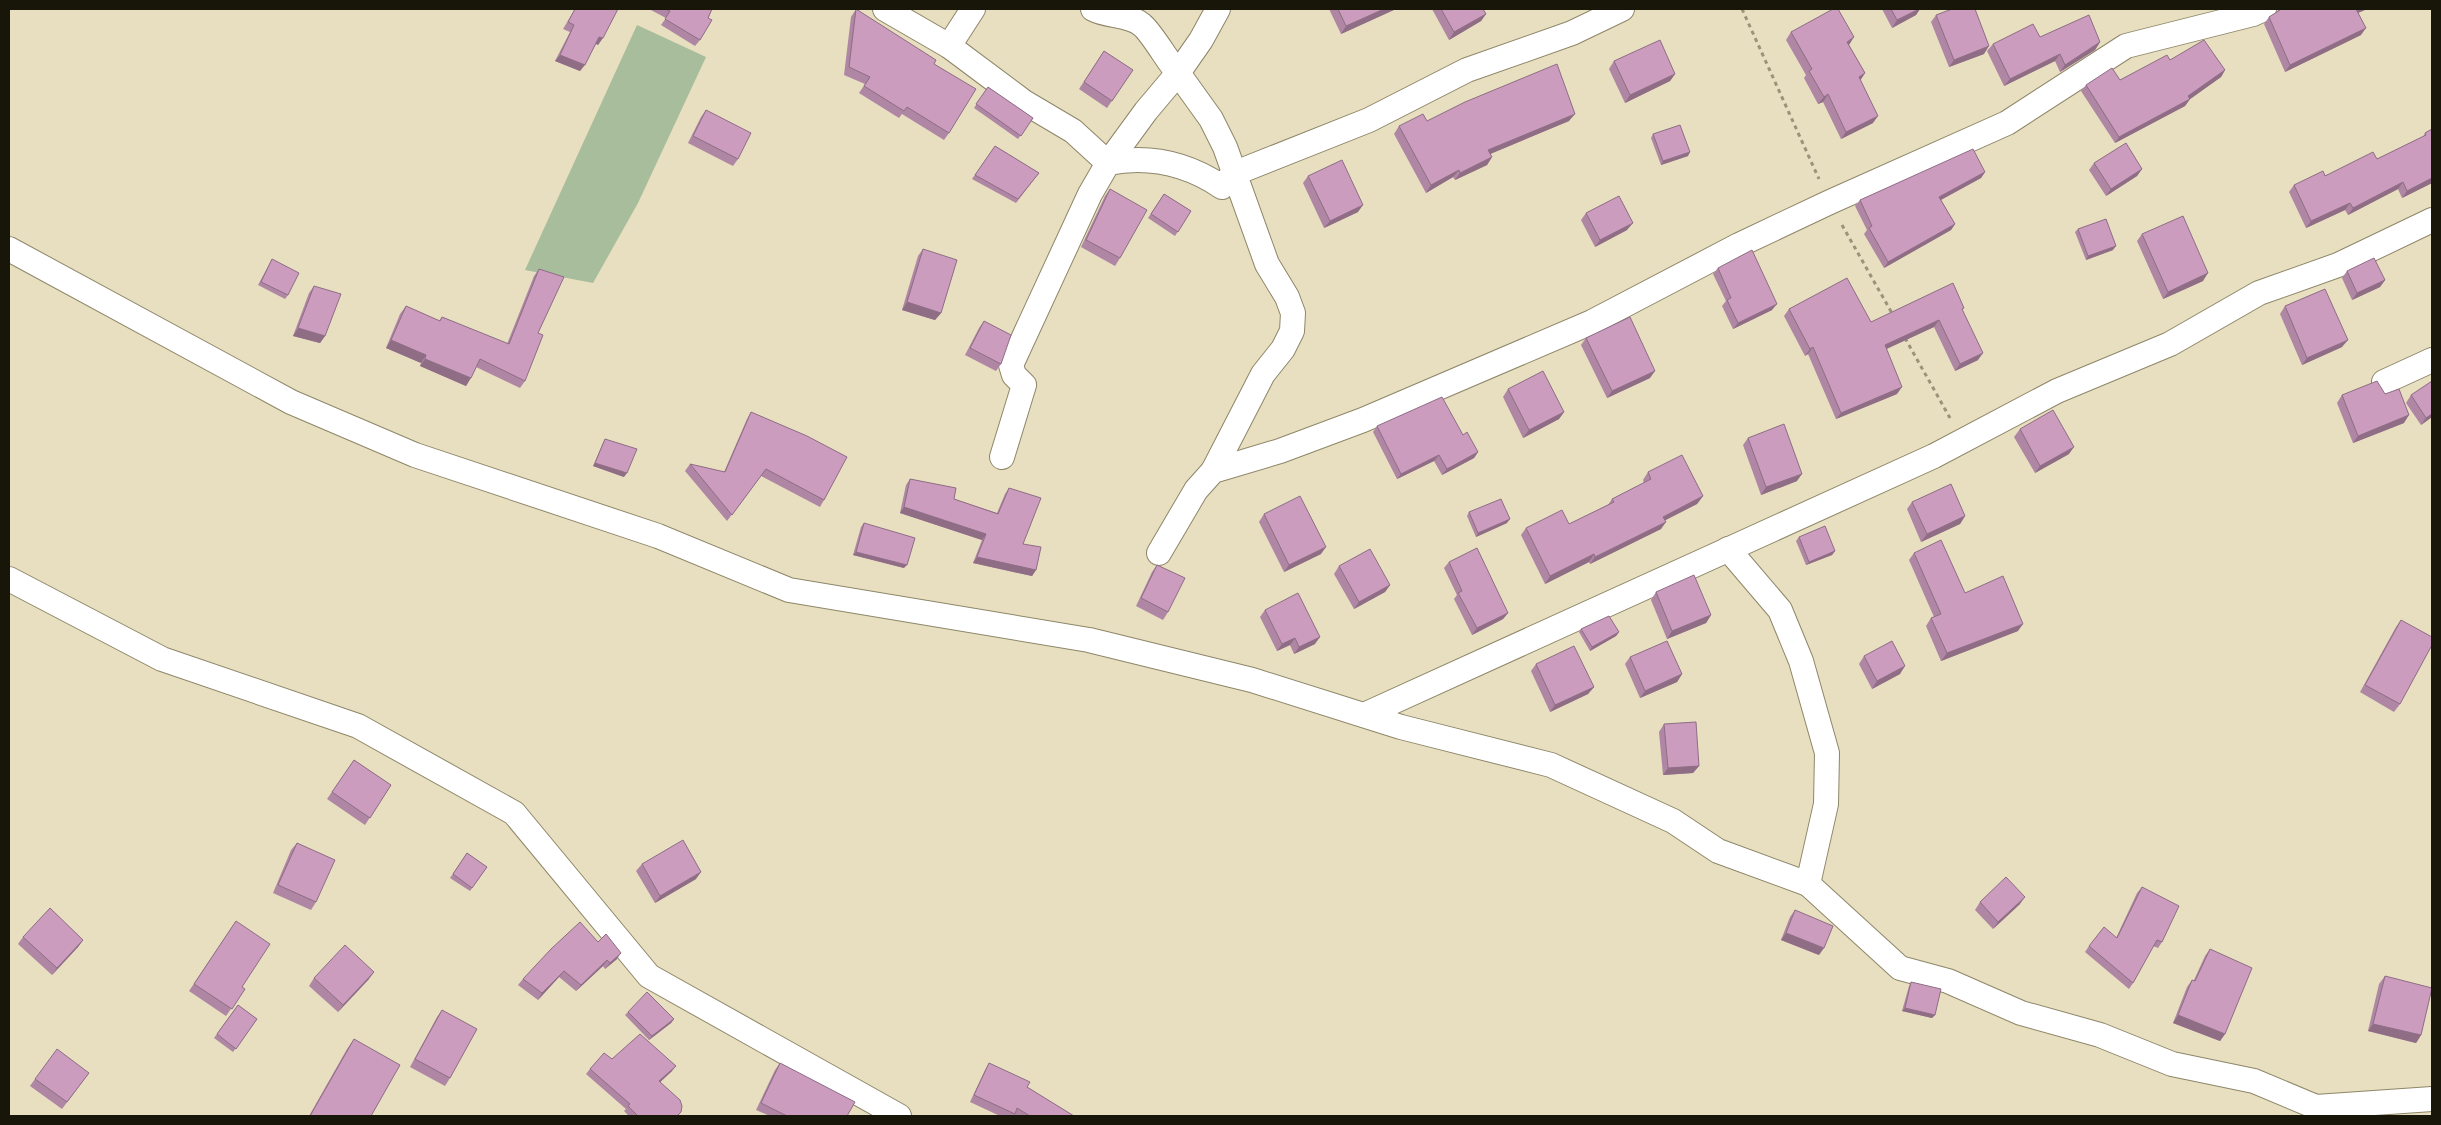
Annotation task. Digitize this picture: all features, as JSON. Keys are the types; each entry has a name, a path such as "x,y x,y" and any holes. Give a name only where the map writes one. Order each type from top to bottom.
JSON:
{"street":[{"path":"885,9 949,46 1024,102 1073,131 1108,163"},
{"path":"949,46 974,9"},
{"path":"1093,9 1101,13 1119,15 1142,25 1211,119 1225,147 1233,174 1267,264 1287,297 1293,313 1292,331 1283,349 1263,374 1213,471 1196,490 1159,553"},
{"path":"1002,457 1024,385 1014,375 1011,365 1090,194 1108,163 1146,111 1178,73 1201,40 1218,9"},
{"path":"1108,163 1129,159 1179,165 1208,177 1222,186 1233,174 1369,120 1467,70 1572,33 1622,9"},
{"path":"1213,471 1280,451 1362,420 1583,326 1739,245 1830,202 2008,123 2126,46 2253,14 2264,9"},
{"path":"1364,715 1963,441 2057,391 2170,344 2259,293 2338,265 2432,220"},
{"path":"9,249 291,402 415,455 658,536 789,590 1089,640 1252,680 1401,727 1551,765 1674,821 1718,851 1808,884 1900,968 1948,981 2021,1013 2100,1035 2172,1064 2254,1081 2316,1108 2432,1099"},
{"path":"2384,382 2432,360"},
{"path":"1728,549 1780,610 1801,662 1827,753 1826,804 1808,884"},
{"path":"9,579 162,659 358,726 514,813 649,976 900,1116"}],"path":[{"path":"1742,9 1830,202 1896,322"},
{"path":"1901,330 1963,441"}],"green space":[{"path":"637,25 706,57 638,203 593,283 525,270"}],"building":[{"path":"575,9 618,9 603,38 599,37 585,65 560,55 574,25 568,22"},
{"path":"665,9 712,9 708,18 712,20 700,40 665,19 670,11"},
{"path":"856,9 936,60 934,64 976,89 949,133 907,107 904,111 864,86 870,77 849,67"},
{"path":"1338,9 1384,9 1346,26"},
{"path":"1441,9 1483,9 1486,14 1454,32"},
{"path":"1833,9 1838,9 1854,37 1847,42 1865,73 1859,77 1878,116 1846,132 1828,94 1824,97 1809,71 1812,69 1791,32"},
{"path":"1891,9 1919,9 1897,20"},
{"path":"1952,9 1975,9 1989,46 1954,60 1936,15"},
{"path":"2280,9 2356,9 2366,28 2290,65 2269,17"},
{"path":"2089,15 2100,42 2065,65 2060,54 2010,79 1993,44 2033,24 2040,37"},
{"path":"1660,40 1675,74 1630,95 1614,61"},
{"path":"2204,40 2225,70 2188,96 2190,99 2119,137 2086,85 2112,68 2120,80 2167,55 2170,60"},
{"path":"1104,51 1133,70 1112,101 1084,82"},
{"path":"1557,64 1575,114 1488,150 1492,157 1460,173 1459,170 1431,185 1399,126 1423,114 1427,121 1465,102"},
{"path":"988,87 1033,118 1021,136 976,104"},
{"path":"706,110 751,133 738,159 693,136"},
{"path":"1680,125 1690,152 1663,161 1653,134"},
{"path":"2432,129 2432,178 2407,191 2403,182 2353,208 2350,203 2311,221 2294,185 2323,171 2325,176 2373,152 2377,159 2426,135 2425,133"},
{"path":"2126,143 2142,169 2111,189 2094,163"},
{"path":"995,146 1039,173 1018,199 975,175"},
{"path":"1973,149 1985,172 1939,197 1955,224 1888,262 1869,228 1872,226 1860,200"},
{"path":"1342,160 1363,205 1330,221 1308,176"},
{"path":"1110,189 1147,210 1120,258 1086,240"},
{"path":"1164,194 1191,211 1178,232 1151,214"},
{"path":"1619,196 1633,223 1600,240 1586,213"},
{"path":"2183,216 2208,273 2168,292 2142,234"},
{"path":"2106,219 2116,246 2088,256 2078,229"},
{"path":"923,249 957,260 941,313 907,302"},
{"path":"1752,250 1777,304 1738,323 1727,300 1731,298 1718,268"},
{"path":"2374,258 2385,280 2357,293 2347,271"},
{"path":"272,259 299,273 288,295 261,282"},
{"path":"539,269 564,277 538,333 543,335 525,381 480,359 471,378 425,359 426,355 391,340 406,306 440,321 442,317 509,344"},
{"path":"1847,278 1871,322 1953,283 1964,308 1962,309 1983,353 1960,364 1939,320 1885,345 1902,387 1841,413 1813,347 1810,349 1789,309"},
{"path":"314,286 341,294 325,336 298,328"},
{"path":"2325,289 2348,340 2307,358 2285,306"},
{"path":"1630,317 1655,371 1612,391 1586,338"},
{"path":"984,321 1011,335 1001,364 970,348"},
{"path":"1543,371 1564,412 1529,430 1508,389"},
{"path":"2377,381 2385,394 2399,389 2409,415 2358,436 2342,395"},
{"path":"2432,381 2432,414 2426,418 2411,395"},
{"path":"1442,397 1463,435 1467,432 1478,452 1447,469 1439,455 1401,474 1377,426"},
{"path":"2053,410 2074,447 2040,466 2020,429"},
{"path":"751,412 807,436 847,457 824,500 766,469 732,515 690,464 725,472"},
{"path":"1784,424 1802,474 1766,487 1748,438"},
{"path":"605,439 637,449 627,473 595,463"},
{"path":"1682,455 1703,496 1663,517 1666,522 1595,557 1594,554 1550,576 1526,528 1562,510 1569,524 1614,502 1612,499 1651,479 1648,472"},
{"path":"910,479 956,488 954,499 998,514 1009,488 1041,498 1023,544 1041,547 1036,570 977,557 986,534 904,507"},
{"path":"1951,484 1965,516 1927,534 1912,502"},
{"path":"1300,496 1326,547 1289,565 1264,514"},
{"path":"1501,499 1510,519 1478,533 1469,512"},
{"path":"864,523 915,538 907,565 856,552"},
{"path":"1825,526 1835,551 1809,562 1799,537"},
{"path":"1941,540 1965,593 2003,576 2023,624 1947,653 1931,618 1941,614 1914,553"},
{"path":"1477,548 1508,613 1477,628 1458,593 1462,591 1449,562"},
{"path":"1370,549 1390,585 1359,602 1339,566"},
{"path":"1157,565 1185,578 1168,612 1141,598"},
{"path":"1694,575 1711,615 1672,631 1656,592"},
{"path":"1298,593 1320,637 1299,647 1295,638 1282,644 1265,610"},
{"path":"1609,616 1619,632 1592,647 1581,629"},
{"path":"2401,620 2432,637 2432,645 2400,704 2365,685"},
{"path":"1667,641 1682,674 1645,691 1630,657"},
{"path":"1892,641 1905,666 1877,681 1864,656"},
{"path":"1574,646 1594,687 1555,705 1536,664"},
{"path":"1696,722 1699,766 1668,768 1664,724"},
{"path":"354,760 391,785 370,818 332,792"},
{"path":"683,840 701,872 660,896 642,864"},
{"path":"297,843 335,860 316,902 278,885"},
{"path":"467,853 487,867 472,888 453,874"},
{"path":"2006,877 2025,897 1998,922 1980,902"},
{"path":"2142,887 2179,906 2162,942 2157,940 2133,983 2089,946 2104,927 2117,938"},
{"path":"50,908 83,940 57,968 23,937"},
{"path":"1795,910 1833,926 1824,948 1786,933"},
{"path":"236,921 270,944 242,987 245,989 232,1009 194,984"},
{"path":"580,922 598,942 606,934 621,953 610,963 607,960 581,985 564,971 542,993 523,979 551,949"},
{"path":"345,945 374,972 343,1005 314,978"},
{"path":"2210,949 2252,968 2225,1034 2178,1015 2192,980 2195,981"},
{"path":"2385,976 2432,988 2421,1035 2373,1024"},
{"path":"1911,982 1941,989 1935,1015 1905,1008"},
{"path":"647,992 674,1019 652,1036 628,1012"},
{"path":"238,1005 257,1019 236,1049 217,1034"},
{"path":"442,1010 477,1029 450,1078 415,1059"},
{"path":"640,1034 676,1066 659,1081 680,1100 681,1112 677,1116 638,1116 628,1106 630,1104 590,1069 604,1053 612,1059"},
{"path":"354,1039 400,1065 371,1116 310,1116"},
{"path":"57,1049 89,1073 67,1102 35,1079"},
{"path":"780,1063 855,1102 847,1116 787,1116 761,1103"},
{"path":"989,1063 1030,1082 1027,1087 1074,1116 1030,1116 1017,1108 1015,1114 974,1095"}]}
